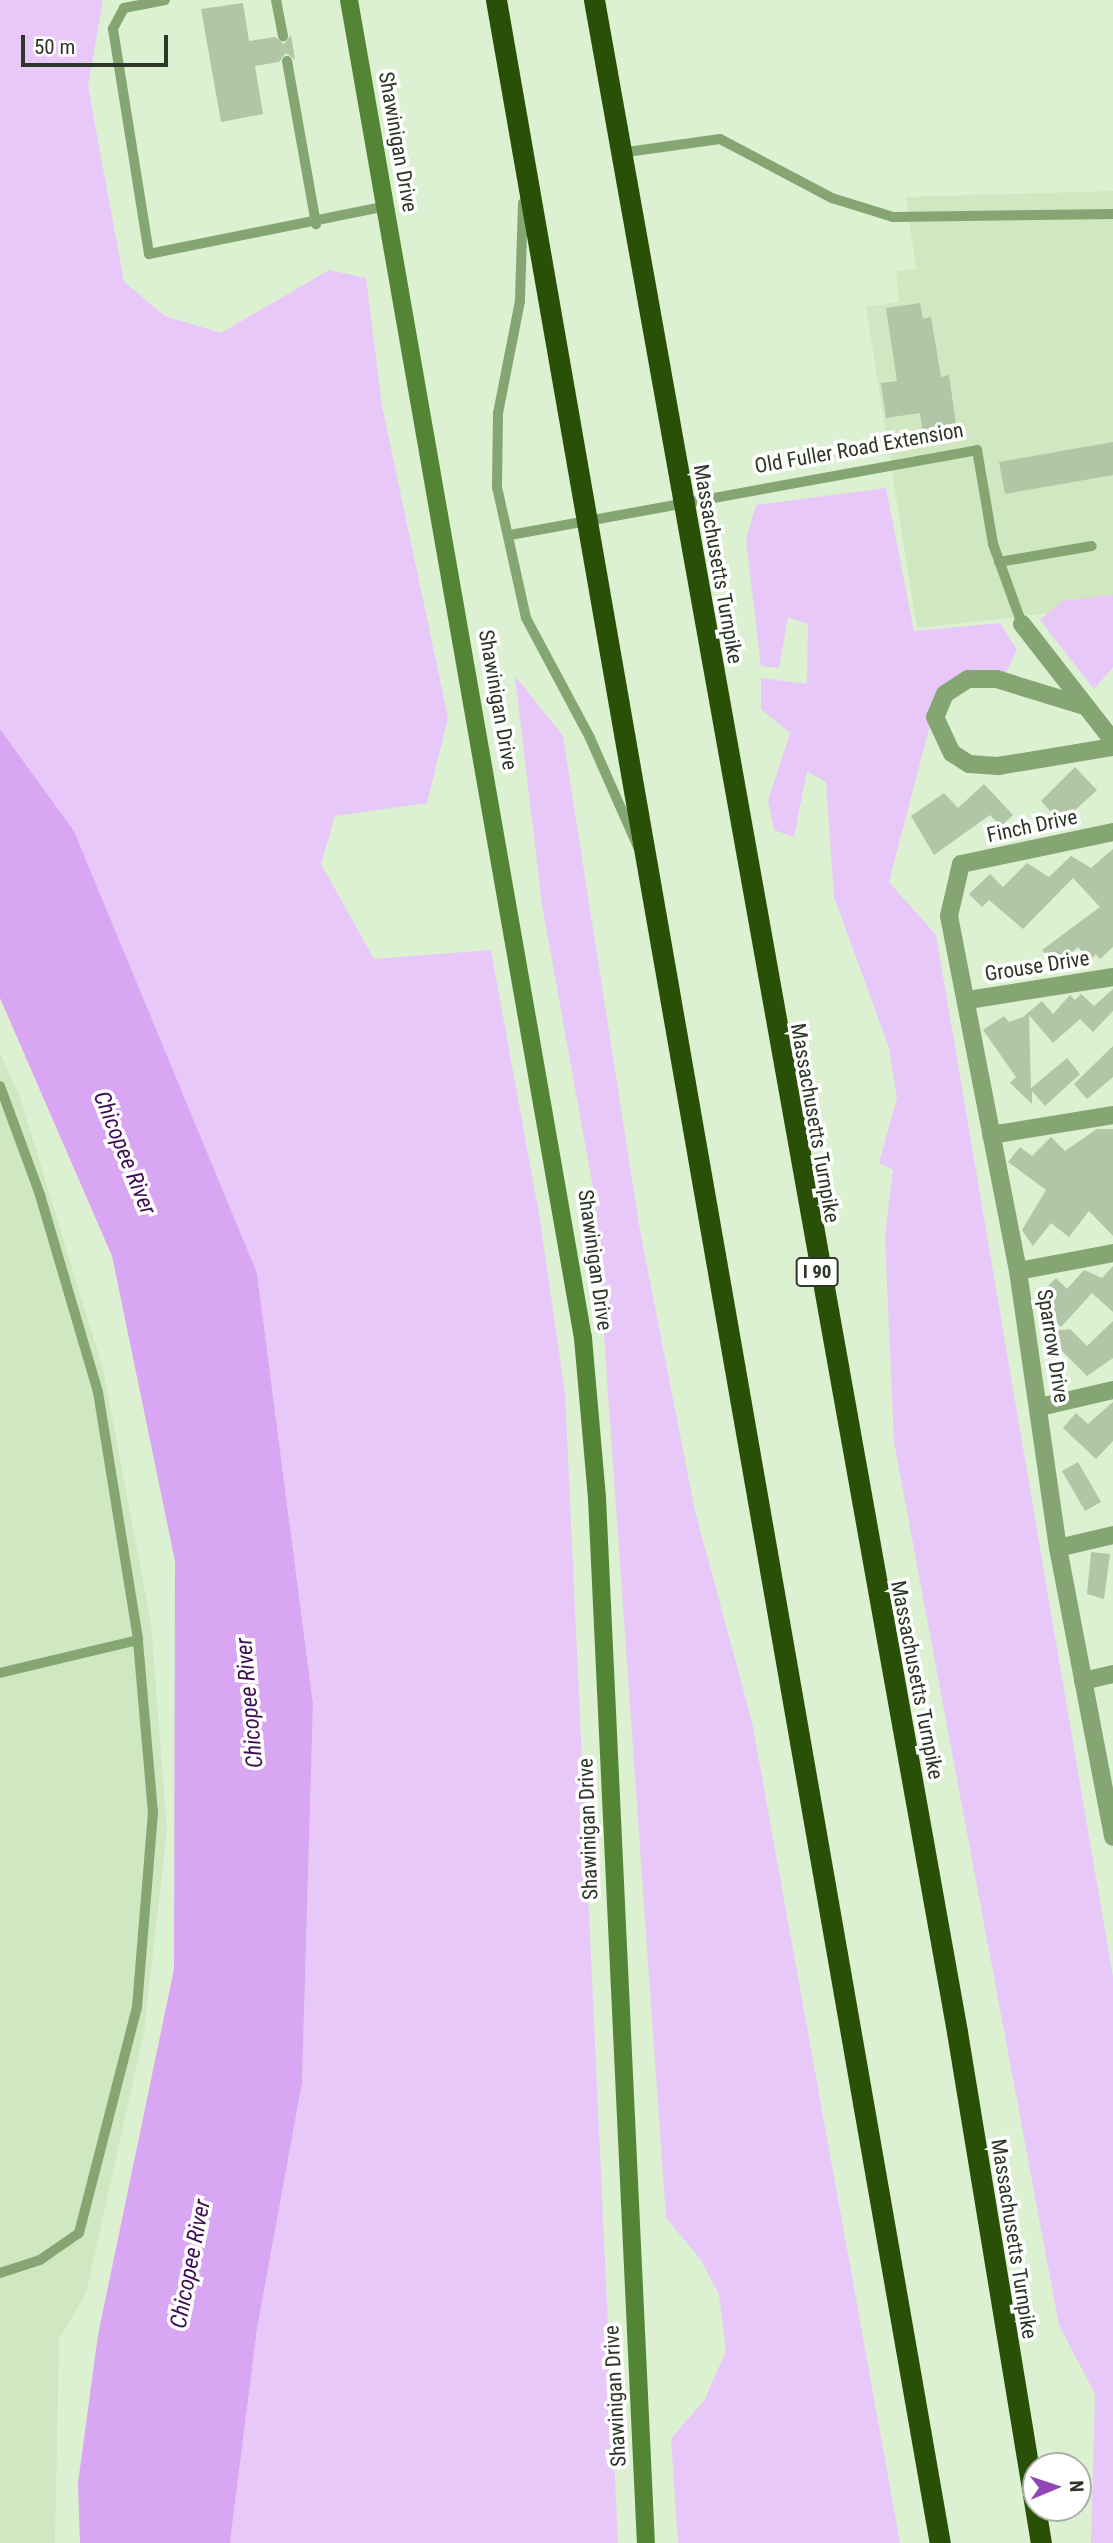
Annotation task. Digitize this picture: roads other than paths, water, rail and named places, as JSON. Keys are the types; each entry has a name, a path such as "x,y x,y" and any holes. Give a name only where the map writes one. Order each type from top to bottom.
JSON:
{"highway":[{"path":"496,0 940,2543"},
{"name":"Massachusetts Turnpike","path":"594,0 957,2032 1041,2543"}],"main road":[{"name":"Shawinigan Drive","path":"349,0 583,1338 597,1498 646,2543"}],"street":[{"name":"Old Fuller Road Extension","path":"1022,624 1113,742"},
{"path":"1084,706 996,679 968,679 945,694 935,716 951,753 969,764 999,766 1113,742"},
{"name":"Finch Drive","path":"961,864 1113,832"},
{"name":"Sparrow Drive","path":"961,864 949,916 968,1000 1018,1271 1040,1407 1058,1548 1113,1837"},
{"name":"Grouse Drive","path":"968,1000 1113,977"},
{"path":"991,1135 1113,1115"},
{"path":"1018,1271 1113,1253"},
{"path":"1040,1407 1113,1390"},
{"path":"1058,1548 1113,1535"},
{"path":"1083,1681 1113,1674"}],"lane":[{"path":"166,0 124,8 113,29 149,254 316,224 386,206"},
{"path":"276,0 283,36"},
{"path":"287,61 316,224"},
{"path":"621,153 720,139 832,198 893,217 1113,214"},
{"path":"524,161 520,300 494,458 526,618 645,859"},
{"name":"Old Fuller Road Extension","path":"510,536 585,517 682,503 977,450 999,562 1022,624"},
{"path":"999,562 1092,546"},
{"path":"0,1086 40,1195 99,1392 138,1640 153,1813 137,2007 79,2233 40,2260 0,2273"},
{"path":"0,1673 138,1640"}],"water":[{"name":"Chicopee River","path":"0,729 74,831 257,1273 313,1704 302,2083 257,2329 230,2543 80,2543 78,2483 98,2335 174,1969 175,1561 112,1256 0,998"}]}
